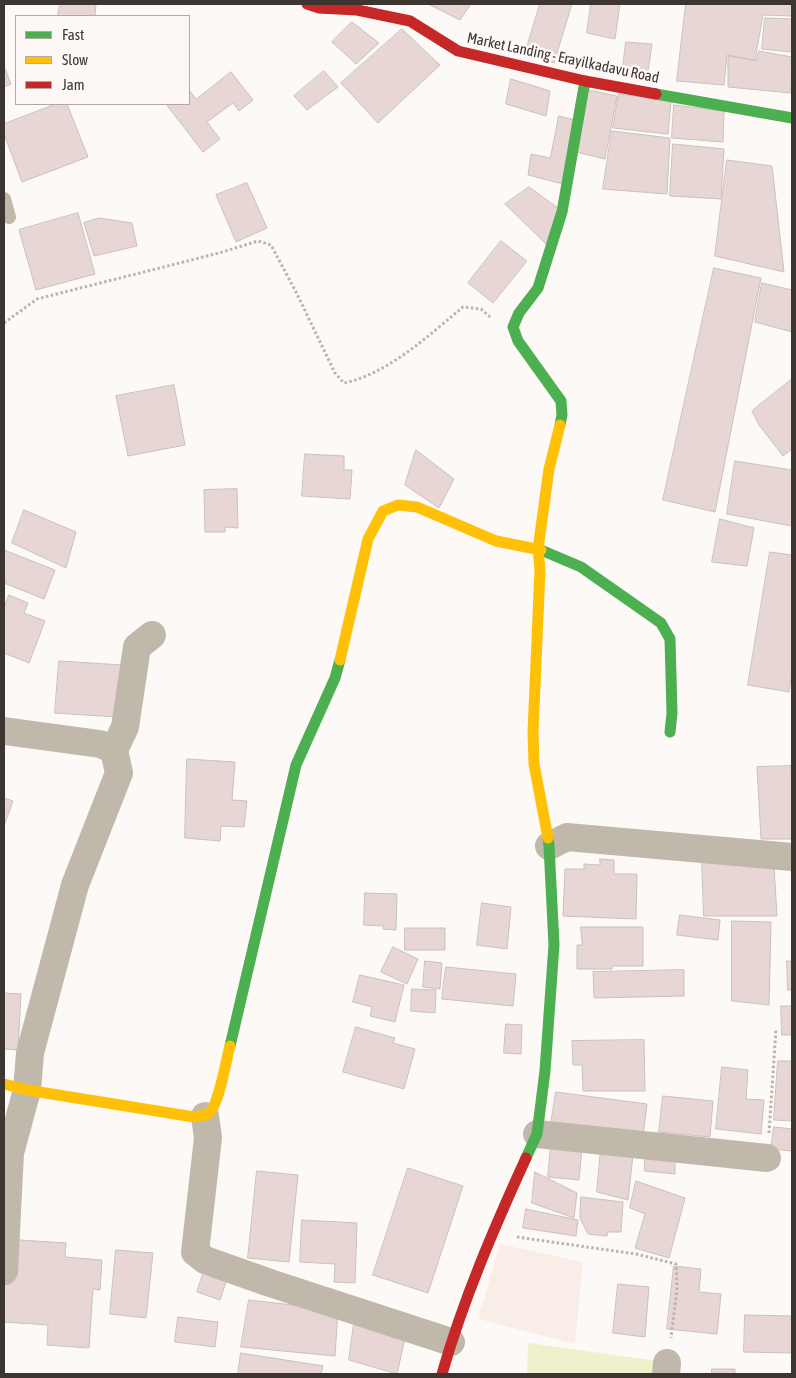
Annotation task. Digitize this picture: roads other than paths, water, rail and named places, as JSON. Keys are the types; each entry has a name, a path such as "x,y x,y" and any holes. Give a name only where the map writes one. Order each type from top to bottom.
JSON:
{"street":[{"name":"Market Landing - Erayilkadavu Road","path":"307,4 319,8 356,10 410,21 458,51 585,81 792,118"},
{"path":"442,1374 451,1342 492,1233 536,1134 545,1071 554,945 549,846 534,764 533,732 540,570 538,549 549,469 562,415 560,401 518,341 513,327 519,313 538,288 562,212 585,81"},
{"path":"16,1087 194,1117 205,1116 212,1111 216,1104 296,765 335,678 368,539 383,512 398,505 417,507 496,541 538,549 559,557 581,567 661,623 670,639 672,713 670,732"},
{"path":"4,1271 10,1153 16,1087 30,1053 74,885 119,773 114,750 126,727 137,648 152,635"},
{"path":"4,730 100,744 114,750"},
{"path":"549,846 567,837 792,857"},
{"path":"205,1116 208,1138 195,1252 205,1260 270,1283 451,1342"},
{"path":"536,1134 767,1158"}],"lane":[{"path":"4,200 9,216"}]}
